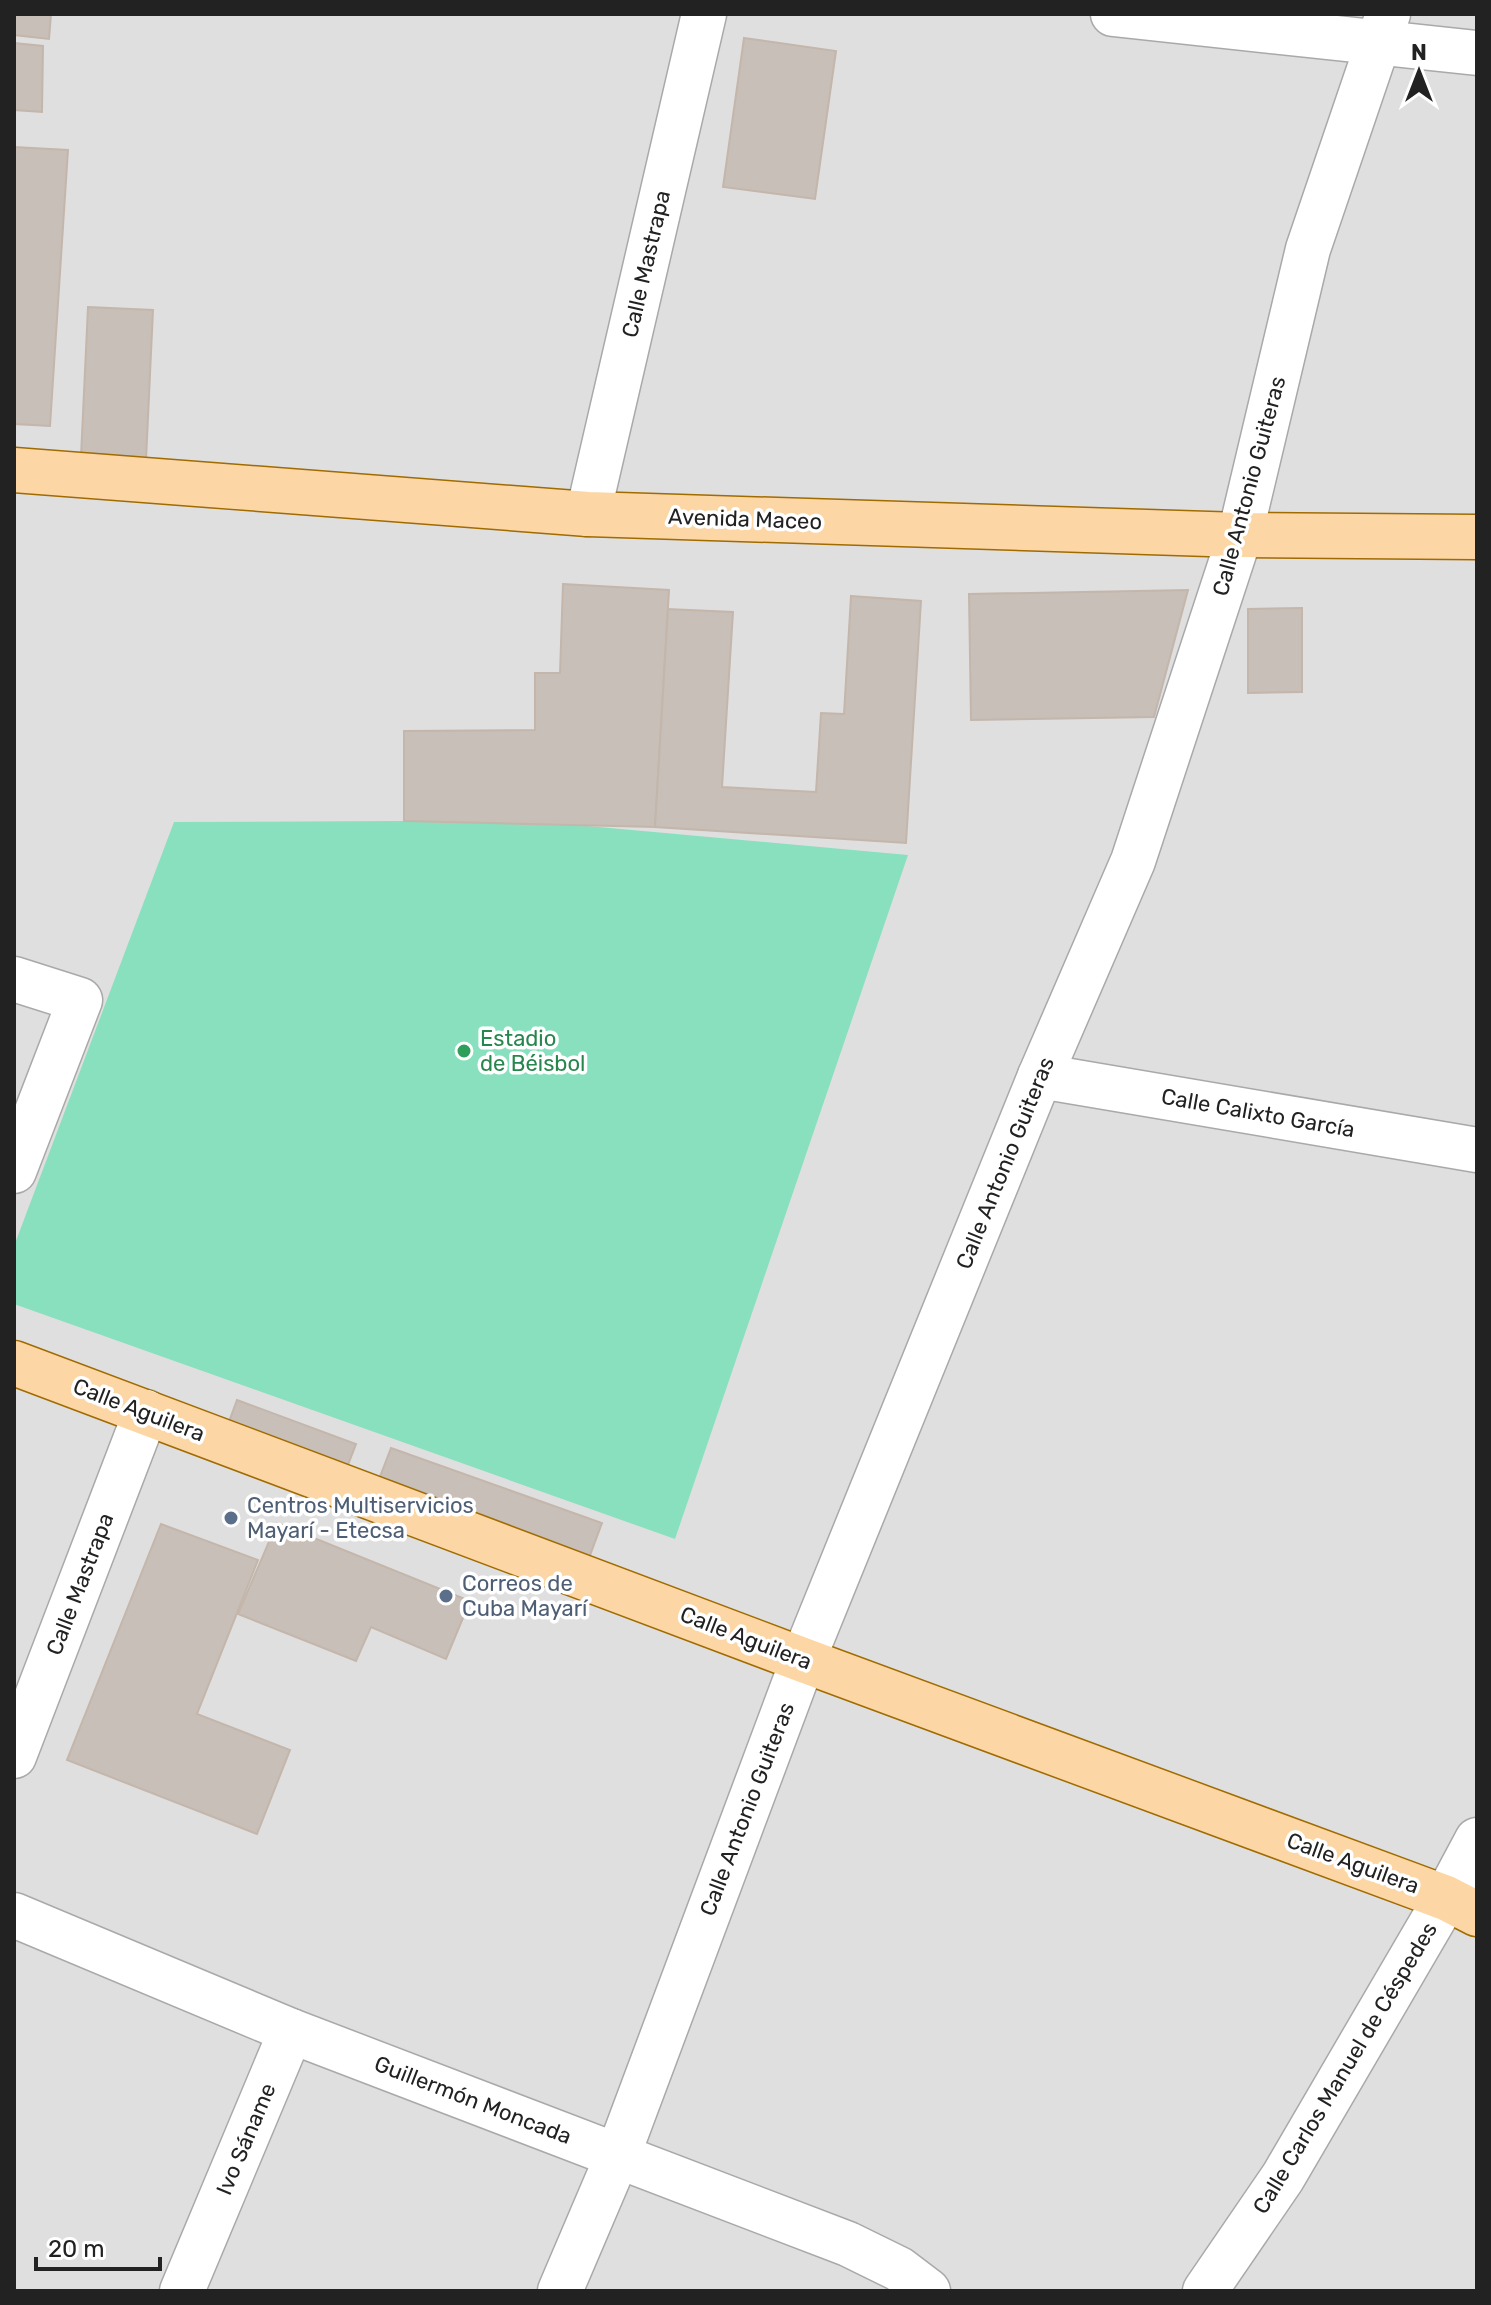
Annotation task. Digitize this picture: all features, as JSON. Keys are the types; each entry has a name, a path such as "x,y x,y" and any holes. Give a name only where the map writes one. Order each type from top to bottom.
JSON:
{"main road":[{"name":"Avenida Maceo","path":"14,470 588,514 1240,535 1477,537"},
{"name":"Calle Aguilera","path":"14,1363 1462,1906"}],"street":[{"name":"Calle Mastrapa","path":"588,514 704,14"},
{"path":"1113,14 1383,28 1477,53"},
{"name":"Calle Antonio Guiteras","path":"560,2291 618,2155 803,1660 1040,1076 1133,861 1240,535 1308,249 1383,28"},
{"path":"14,979 80,1000 14,1171"},
{"name":"Calle Calixto García","path":"1040,1076 1477,1150"},
{"name":"Calle Mastrapa","path":"14,1756 146,1412"},
{"name":"Calle Carlos Manuel de Céspedes","path":"1205,2291 1462,1906 1477,1840"},
{"name":"Guillermón Moncada","path":"14,1915 291,2031 848,2244 899,2269 928,2291"},
{"name":"Ivo Sáname","path":"182,2291 291,2031"}],"shaded area":[{"path":"14,14 1477,14 1477,2291 14,2291"}],"green space":[{"name":"Estadio de Béisbol","path":"404,821 577,825 908,855 675,1539 14,1304 14,1246 174,822"}],"building":[{"path":"14,14 51,14 49,39 14,35"},
{"path":"744,38 836,51 815,199 723,187"},
{"path":"14,43 43,46 42,112 14,110"},
{"path":"14,147 68,150 50,426 14,424"},
{"path":"88,307 153,310 146,460 81,456"},
{"path":"563,584 669,590 655,827 404,821 404,731 535,730 535,673 560,673"},
{"path":"1188,590 1154,717 971,720 969,594"},
{"path":"851,596 921,601 906,843 655,827 668,609 733,612 722,787 816,792 821,713 844,714"},
{"path":"1302,608 1302,692 1248,693 1248,609"},
{"path":"237,1400 356,1444 346,1470 227,1427"},
{"path":"391,1448 602,1523 589,1558 378,1482"},
{"path":"277,1523 470,1601 446,1659 371,1627 356,1661 238,1614"},
{"path":"161,1524 258,1560 197,1714 290,1750 257,1834 67,1760"}],"place":[{"name":"Estadio de Béisbol","path":"464,1051"},
{"name":"Centros Multiservicios Mayarí - Etecsa","path":"231,1518"},
{"name":"Correos de Cuba Mayarí","path":"446,1596"}]}
